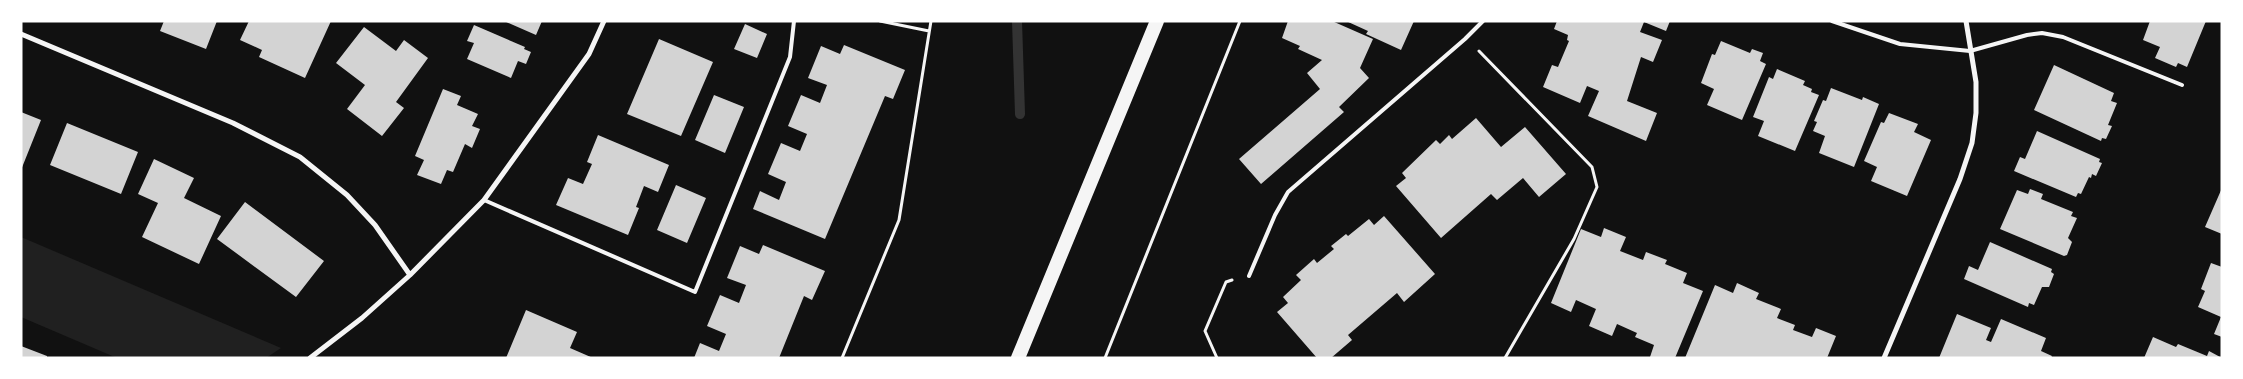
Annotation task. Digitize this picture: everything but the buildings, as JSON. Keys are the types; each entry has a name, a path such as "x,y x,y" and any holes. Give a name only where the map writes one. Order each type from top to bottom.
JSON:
{"highway":[{"path":"1018,358 1157,21"}],"street":[{"path":"310,358 362,318 410,275 484,200 589,54 604,21"},
{"path":"1884,358 1960,179 1972,143 1976,113 1976,82 1966,21"},
{"path":"21,34 233,123 300,157 347,195 375,225 410,275"}],"lane":[{"path":"484,200 696,292 790,57 794,21"},
{"path":"1249,276 1274,215 1288,192 1465,39 1483,21"},
{"path":"1832,21 1900,44 1970,51 2027,35 2042,33 2063,37 2182,85"}],"path":[{"path":"880,21 929,31"},
{"path":"842,358 899,220 931,21"},
{"path":"1105,358 1240,21"},
{"path":"1465,39 1592,167 1598,187 1574,239 1505,358"},
{"path":"1217,358 1206,331 1226,282 1249,276"}],"shaded area":[{"path":"21,237 281,348 266,358 117,358 21,317"}],"waterway":[{"path":"1017,21 1020,114"}]}
